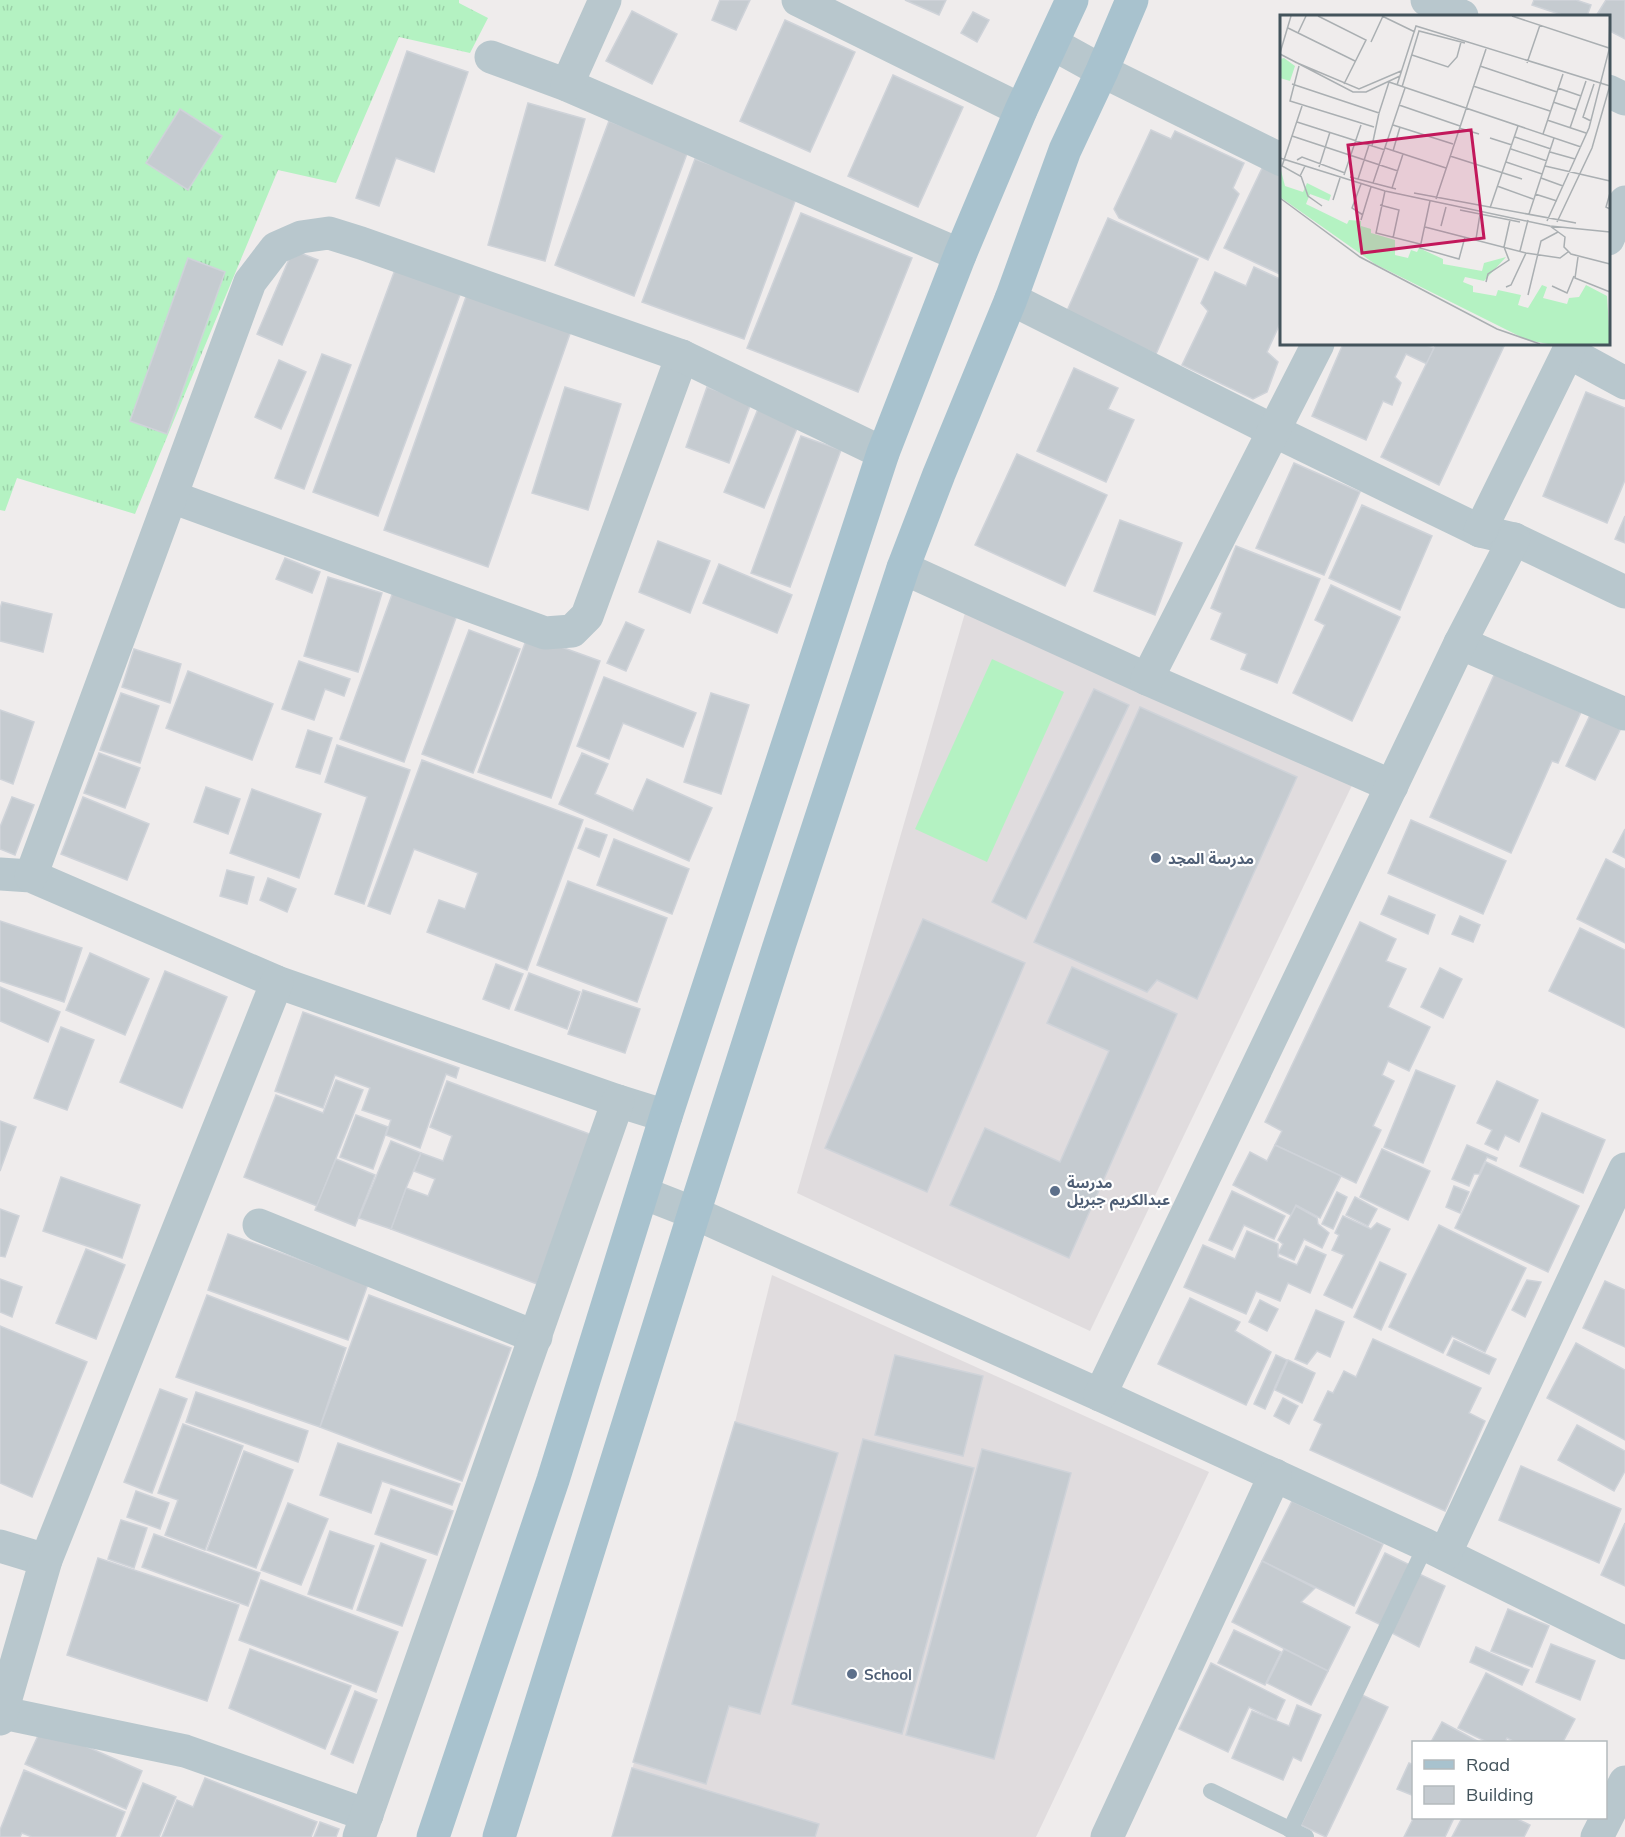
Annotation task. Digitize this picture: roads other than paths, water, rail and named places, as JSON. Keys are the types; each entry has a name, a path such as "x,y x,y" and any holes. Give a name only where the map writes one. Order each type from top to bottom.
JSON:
{"main road":[{"path":"433,1837 553,1480 666,1116 883,453 960,255 1021,110 1072,0"},
{"path":"499,1837 694,1213 903,568 1011,299 1065,150 1132,0"}],"street":[{"path":"567,86 605,0"},
{"path":"798,0 1021,110"},
{"path":"1427,0 1460,15"},
{"path":"1476,15 1483,0"},
{"path":"1053,44 1102,71 1280,160"},
{"path":"491,57 567,86 960,255"},
{"path":"1610,92 1625,99"},
{"path":"1610,235 1625,202"},
{"path":"666,1116 277,982 16,875 172,497 250,282 276,248 302,237 329,233 340,236 682,356 883,453"},
{"path":"1011,299 1480,531 1514,539 1625,592"},
{"path":"1147,680 1316,345"},
{"path":"1480,531 1569,348 1625,383"},
{"path":"172,497 545,633 572,631 587,616 682,356"},
{"path":"1100,1395 1460,643 1514,539"},
{"path":"903,568 1147,680 1392,786"},
{"path":"1460,643 1625,714"},
{"path":"277,982 46,1560 1,1716 185,1751 363,1826 618,1101"},
{"path":"1435,1550 1625,1169"},
{"path":"643,1193 694,1213 1275,1475 1625,1643"},
{"path":"259,1225 536,1337"},
{"path":"1107,1837 1275,1475"},
{"path":"0,1546 46,1560"},
{"path":"1607,1817 1625,1782"},
{"path":"1597,1837 1606,1819"}],"lane":[{"path":"1290,1830 1435,1550"},
{"path":"1211,1791 1306,1837"}],"place":[{"name":"مدرسة المجد","path":"1156,858"},
{"name":"مدرسة عبدالكريم جبريل","path":"1055,1191"},
{"name":"School","path":"852,1674"}]}
